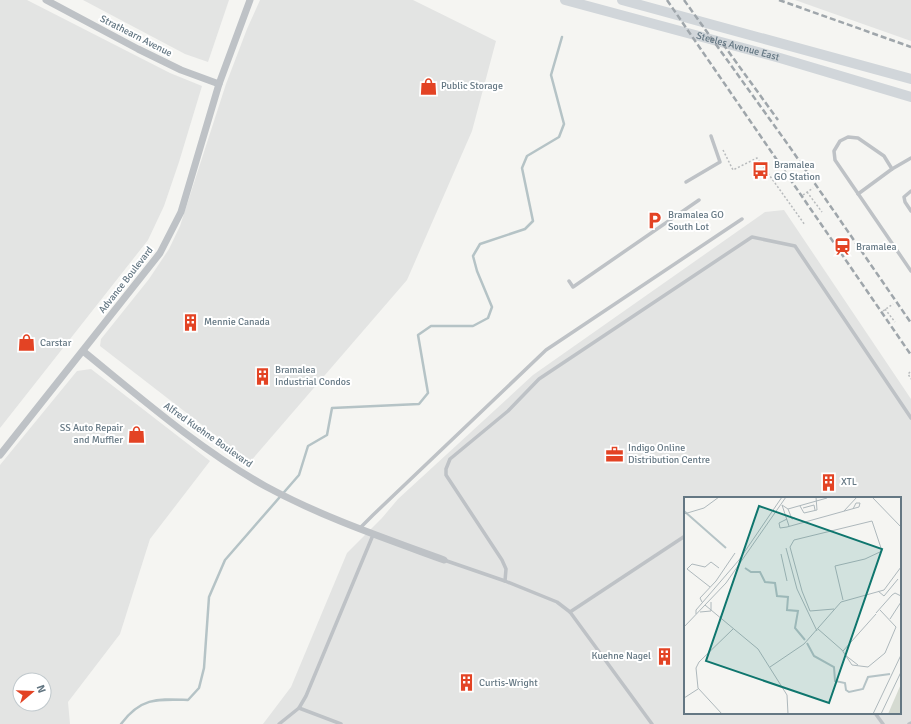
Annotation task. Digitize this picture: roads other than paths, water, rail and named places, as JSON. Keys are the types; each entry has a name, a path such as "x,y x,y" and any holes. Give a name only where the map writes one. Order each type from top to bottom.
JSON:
{"main road":[{"name":"Steeles Avenue East","path":"565,0 780,58 911,97"},
{"name":"Steeles Avenue East","path":"622,0 911,79"}],"street":[{"name":"Strathearn Avenue","path":"46,0 181,70 219,84"},
{"name":"Advance Boulevard","path":"0,455 160,253 176,223 185,199 219,84 250,0"},
{"name":"Alfred Kuehne Boulevard","path":"83,351 179,429 223,461 266,486 298,502 374,534 444,560"}],"lane":[{"path":"686,182 720,162 711,136"},
{"path":"892,169 884,156 858,138 848,137 840,141 834,151 835,160 911,271"},
{"path":"858,194 892,169 911,158"},
{"path":"911,191 904,197 905,202 911,211"},
{"path":"569,280 573,286 699,200"},
{"path":"360,528 546,350 742,219"},
{"path":"504,582 506,569 502,560 446,475 446,470 450,459 508,411 539,379 752,237 795,246 840,310 911,418"},
{"path":"281,723 299,708 306,696 374,534"},
{"path":"570,612 684,537"},
{"path":"444,560 557,602 570,612 652,724"},
{"path":"299,708 341,724"},
{"path":"876,714 883,724"}],"waterway":[{"path":"121,724 128,715 143,704 159,700 188,700 199,688 204,668 209,597 225,560 299,475 308,446 327,435 332,408 419,404 428,393 418,335 431,326 473,326 488,318 492,307 477,271 473,256 480,244 525,229 533,221 522,168 527,156 559,137 564,124 551,75 562,37"}],"railway":[{"path":"667,0 911,355"},
{"path":"684,0 789,146 911,323"},
{"path":"779,0 911,47"},
{"path":"723,44 778,120"}],"place":[{"name":"Public Storage","path":"428,86"},
{"name":"Bramalea GO Station","path":"761,171"},
{"name":"Bramalea GO South Lot","path":"655,221"},
{"name":"Bramalea","path":"843,247"},
{"name":"Mennie Canada","path":"191,322"},
{"name":"Carstar","path":"27,343"},
{"name":"Bramalea Industrial Condos","path":"262,376"},
{"name":"SS Auto Repair and Muffler","path":"136,434"},
{"name":"Indigo Online Distribution Centre","path":"615,454"},
{"name":"XTL","path":"828,482"},
{"name":"Kuehne Nagel","path":"664,656"},
{"name":"Curtis-Wright","path":"466,683"}]}
